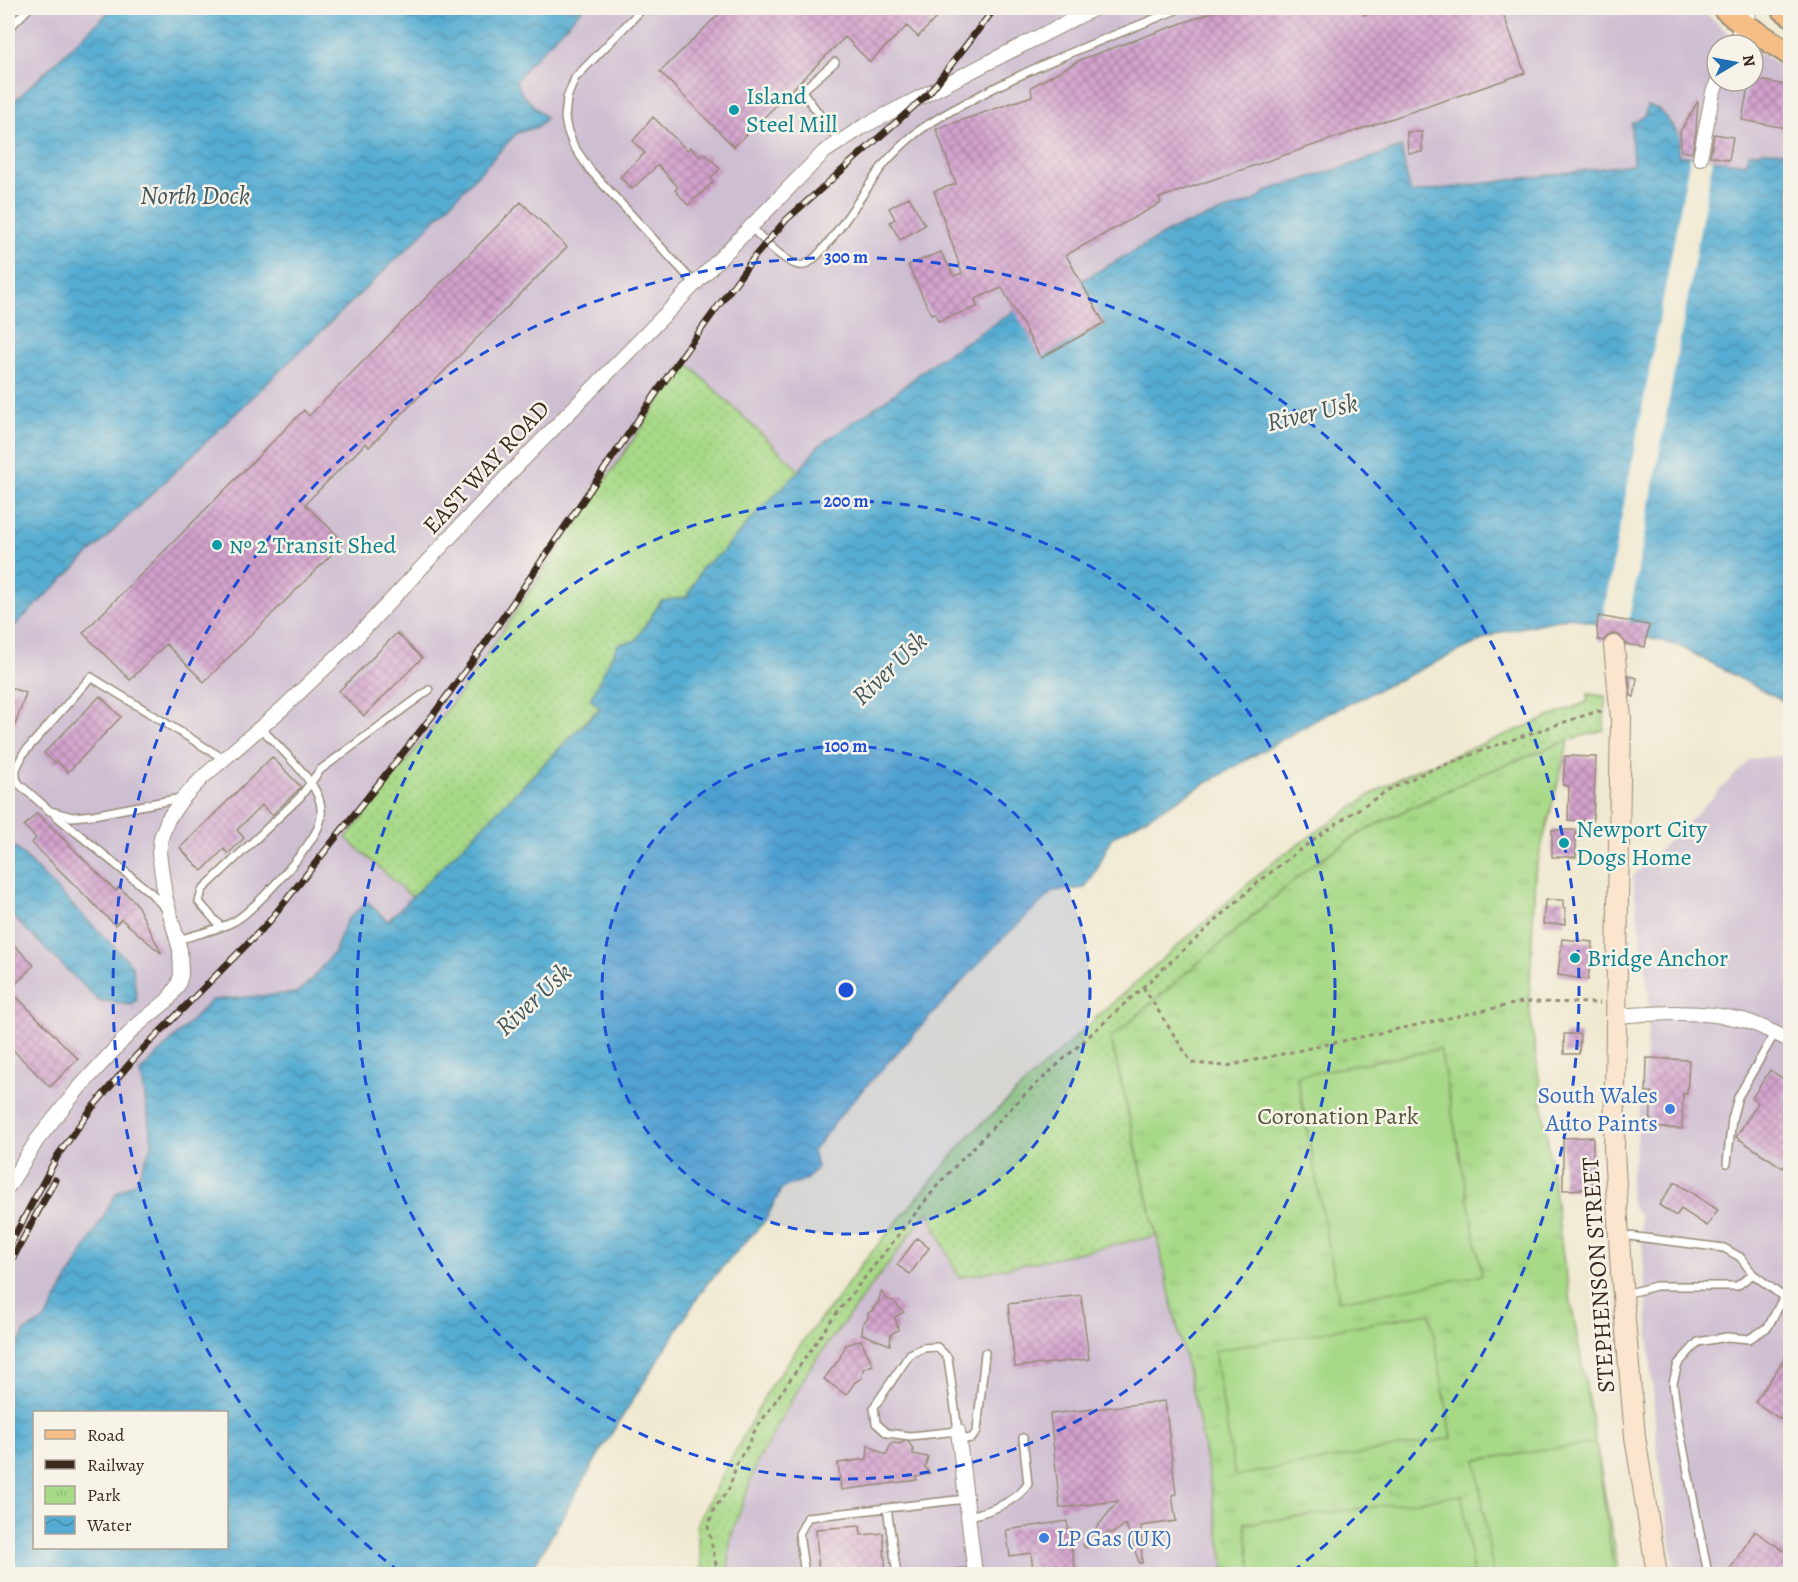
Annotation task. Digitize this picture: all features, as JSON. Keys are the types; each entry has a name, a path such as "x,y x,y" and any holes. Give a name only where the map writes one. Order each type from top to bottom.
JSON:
{"main road":[{"path":"1724,8 1747,16 1791,54"},
{"path":"1782,8 1791,14"}],"street":[{"name":"EAST WAY ROAD","path":"8,1187 37,1140 78,1089 135,1027 168,1000 178,985 181,969 178,940 165,896 159,853 161,838 168,819 183,798 203,777 350,644 511,472 814,162 839,141 1037,35 1095,8"},
{"path":"1739,33 1747,16"},
{"path":"1700,158 1713,93"},
{"name":"STEPHENSON STREET","path":"1614,646 1621,718 1614,1150 1635,1437 1657,1575"},
{"path":"1617,1010 1705,1013 1745,1020 1791,1040"},
{"path":"958,1435 975,1573"}],"lane":[{"path":"8,29 29,8"},
{"path":"643,8 575,78 567,98 565,118 567,129 573,144 590,170 694,283"},
{"path":"750,226 781,255 796,265 809,262 833,235 886,162 913,135 929,123 1012,79 1181,8"},
{"path":"835,63 802,91 839,141"},
{"path":"171,915 151,892 19,784 16,778 18,761 29,745 91,677 224,759"},
{"path":"220,926 199,902 202,890 300,797 320,770 429,690"},
{"path":"178,940 234,921 251,908 293,863 315,835 322,812 320,800 311,782 260,727"},
{"path":"50,811 65,816 80,817 183,798"},
{"path":"1727,1163 1732,1119 1738,1097 1775,1033"},
{"path":"1619,1235 1724,1248 1740,1257 1753,1274 1791,1302"},
{"path":"1623,1294 1656,1286 1737,1286 1753,1274"},
{"path":"1708,1575 1678,1421 1673,1383 1678,1364 1698,1342 1728,1337 1749,1339 1768,1327 1784,1298"},
{"path":"958,1435 948,1358 937,1347 923,1348 910,1354 873,1407 876,1423 887,1432 910,1436 958,1435 972,1438 977,1431 985,1353"},
{"path":"968,1516 987,1512 1024,1490 1028,1484 1023,1438"},
{"path":"805,1575 799,1534 808,1516 966,1499"},
{"path":"887,1508 897,1575"},
{"path":"950,1575 975,1573"}],"path":[{"path":"718,1575 708,1527 714,1509 729,1489 738,1460 754,1432 832,1319 941,1181 1021,1098 1241,898 1285,861 1346,817 1410,779 1490,747 1598,711 1621,718"},
{"path":"1143,987 1192,1064 1227,1066 1523,1002 1617,1010"}],"shaded area":[{"path":"8,8 1700,8 1728,33 1705,33 1705,93 1765,93 1765,56 1790,71 1790,152 1765,151 1746,164 1678,155 1647,106 1645,116 1631,124 1633,164 1409,193 1400,147 1270,190 1254,201 1175,228 1079,283 1105,325 1041,357 1016,310 934,362 890,397 817,447 800,471 600,707 388,921 367,902 346,921 335,951 309,982 296,993 212,1000 141,1071 152,1144 136,1182 117,1192 45,1320 25,1331 8,1365"},
{"path":"1790,755 1790,1574 1675,1574 1657,1446 1640,1215 1631,1205 1630,1178 1635,1155 1648,1031 1649,993 1632,877 1751,759"},
{"path":"929,1211 959,1278 1156,1236 1199,1421 1226,1574 727,1574 729,1541 757,1463 811,1366"}],"green space":[{"path":"686,362 800,471 757,513 720,554 703,566 687,598 661,601 635,641 600,707 412,897 346,838 463,689"},
{"path":"1588,694 1605,696 1604,730 1569,740 1480,775 1365,830 1312,865 1111,1038 1156,1236 959,1278 928,1211 811,1366 757,1463 730,1539 728,1574 703,1574 696,1525 768,1390 861,1265 970,1135 1100,1014 1274,861 1372,794 1407,774 1587,702"},
{"name":"Coronation Park","path":"1569,740 1535,871 1529,1005 1564,1263 1619,1574 1226,1574 1199,1421 1111,1038 1312,865 1365,830 1480,775"},
{"path":"1440,1049 1482,1275 1339,1301 1297,1076"},
{"path":"1430,1313 1452,1438 1235,1476 1214,1351"},
{"path":"1596,1443 1614,1574 1493,1574 1476,1460"},
{"path":"1462,1495 1473,1574 1252,1574 1245,1524"}],"water":[{"name":"North Dock","path":"113,8 583,8 528,65 516,81 522,94 546,118 537,127 517,133 412,244 8,632 8,107"},
{"name":"River Usk","path":"1647,106 1659,109 1680,136 1678,155 1746,164 1748,153 1790,152 1790,705 1679,646 1571,617 1497,633 1323,716 1111,838 1098,868 1085,888 1053,891 997,944 848,1106 813,1151 817,1167 807,1179 782,1188 765,1221 705,1286 603,1447 529,1574 8,1574 8,1365 25,1331 45,1320 117,1192 136,1182 152,1144 141,1071 212,1000 296,993 309,982 335,951 346,921 367,902 388,921 600,708 590,699 618,644 635,641 661,601 687,597 703,566 720,554 799,471 817,447 890,397 934,362 1016,310 1041,357 1105,325 1079,282 1175,228 1254,201 1269,190 1401,147 1410,193 1633,164 1631,124 1645,116"},
{"path":"8,840 132,965 137,1000 132,1005 98,1000 8,912"}],"pier":[{"path":"1690,157 1713,159 1626,635 1601,625"}],"building":[{"name":"Island Steel Mill","path":"725,8 925,8 936,18 918,37 907,26 870,62 845,37 734,147 660,72"},
{"path":"1224,8 1362,8 1364,15 1387,8 1501,8 1525,73 1159,198 1161,203 1066,255 1104,323 1041,358 1002,288 975,299 977,307 938,321 935,313 931,314 908,265 941,252 954,276 962,273 934,191 956,184 936,129 1032,96 1031,87 1082,59"},
{"path":"1765,81 1791,86 1791,129 1742,120 1747,93 1765,93"},
{"path":"1698,101 1692,153 1681,151 1680,132"},
{"path":"653,117 687,150 690,147 700,157 705,153 720,169 711,178 713,182 688,205 675,190 678,187 658,165 632,189 620,177 645,153 633,141"},
{"path":"1407,132 1422,132 1422,152 1408,153"},
{"path":"1714,134 1733,137 1729,160 1710,156"},
{"path":"909,197 925,225 900,240 890,222 895,219 889,208"},
{"path":"521,202 567,247 369,447 366,443 305,504 344,542 204,682 166,644 130,680 83,633 304,410 309,416"},
{"path":"1598,616 1649,625 1645,647 1626,644 1619,635 1613,634 1603,641 1598,640"},
{"path":"397,633 422,658 364,716 339,691"},
{"path":"1629,676 1637,678 1634,697 1631,696"},
{"path":"8,687 26,693 10,740 8,739"},
{"path":"100,696 121,717 68,772 44,753"},
{"path":"1565,756 1596,757 1593,821 1568,820 1569,786 1563,785"},
{"path":"272,757 301,787 272,815 262,805 237,830 244,838 228,854 224,849 202,871 180,848"},
{"path":"37,813 116,891 119,887 136,903 162,954 121,919 115,925 32,843 36,838 24,826"},
{"name":"Newport City Dogs Home","path":"1552,830 1576,830 1576,857 1552,857"},
{"path":"1545,900 1563,900 1565,924 1543,924"},
{"path":"8,939 34,965 10,990 78,1059 50,1087 8,1045"},
{"name":"Bridge Anchor","path":"1562,939 1593,942 1588,980 1558,975"},
{"path":"1564,1034 1580,1034 1579,1054 1564,1054"},
{"path":"1647,1058 1689,1060 1687,1094 1683,1094 1682,1129 1650,1127 1652,1092 1646,1092"},
{"path":"1770,1070 1791,1084 1782,1098 1791,1104 1791,1156 1783,1168 1736,1137 1758,1103 1752,1098"},
{"path":"1593,1137 1593,1189 1563,1190 1563,1138"},
{"path":"1675,1182 1718,1210 1707,1226 1681,1209 1676,1216 1659,1205"},
{"path":"917,1238 929,1248 910,1274 897,1265"},
{"path":"881,1292 904,1312 895,1317 898,1330 891,1334 890,1345 862,1334 863,1323 868,1318 868,1313 878,1303"},
{"path":"1081,1295 1089,1359 1015,1367 1008,1304"},
{"path":"861,1340 873,1365 863,1369 862,1378 855,1382 846,1395 824,1379 846,1345"},
{"path":"1791,1349 1791,1426 1755,1402"},
{"path":"1165,1401 1176,1494 1172,1495 1176,1521 1141,1526 1142,1563 1139,1563 1126,1524 1113,1533 1108,1532 1086,1548 1083,1545 1118,1501 1060,1508 1050,1414"},
{"path":"908,1441 913,1449 913,1454 928,1457 925,1467 930,1473 916,1477 917,1480 841,1490 838,1463 867,1459 868,1445 886,1455 892,1442 899,1444"},
{"path":"1067,1521 1076,1575 1046,1575 1045,1568 1033,1570 1031,1553 1010,1556 1006,1530"},
{"path":"860,1526 861,1535 883,1533 886,1575 819,1575 816,1529"},
{"path":"1755,1531 1791,1556 1791,1575 1726,1575"}],"railway":[{"path":"8,1248 58,1155 92,1108 137,1055 268,923 433,715 484,645 681,357 755,256 786,220 929,93 995,8"},
{"path":"8,1267 55,1180"}],"place":[{"name":"Island Steel Mill","path":"734,110"},
{"name":"№ 2 Transit Shed","path":"217,545"},
{"name":"Newport City Dogs Home","path":"1564,843"},
{"name":"Bridge Anchor","path":"1575,958"},
{"name":"South Wales Auto Paints","path":"1670,1109"},
{"name":"LP Gas (UK)","path":"1044,1538"}]}
